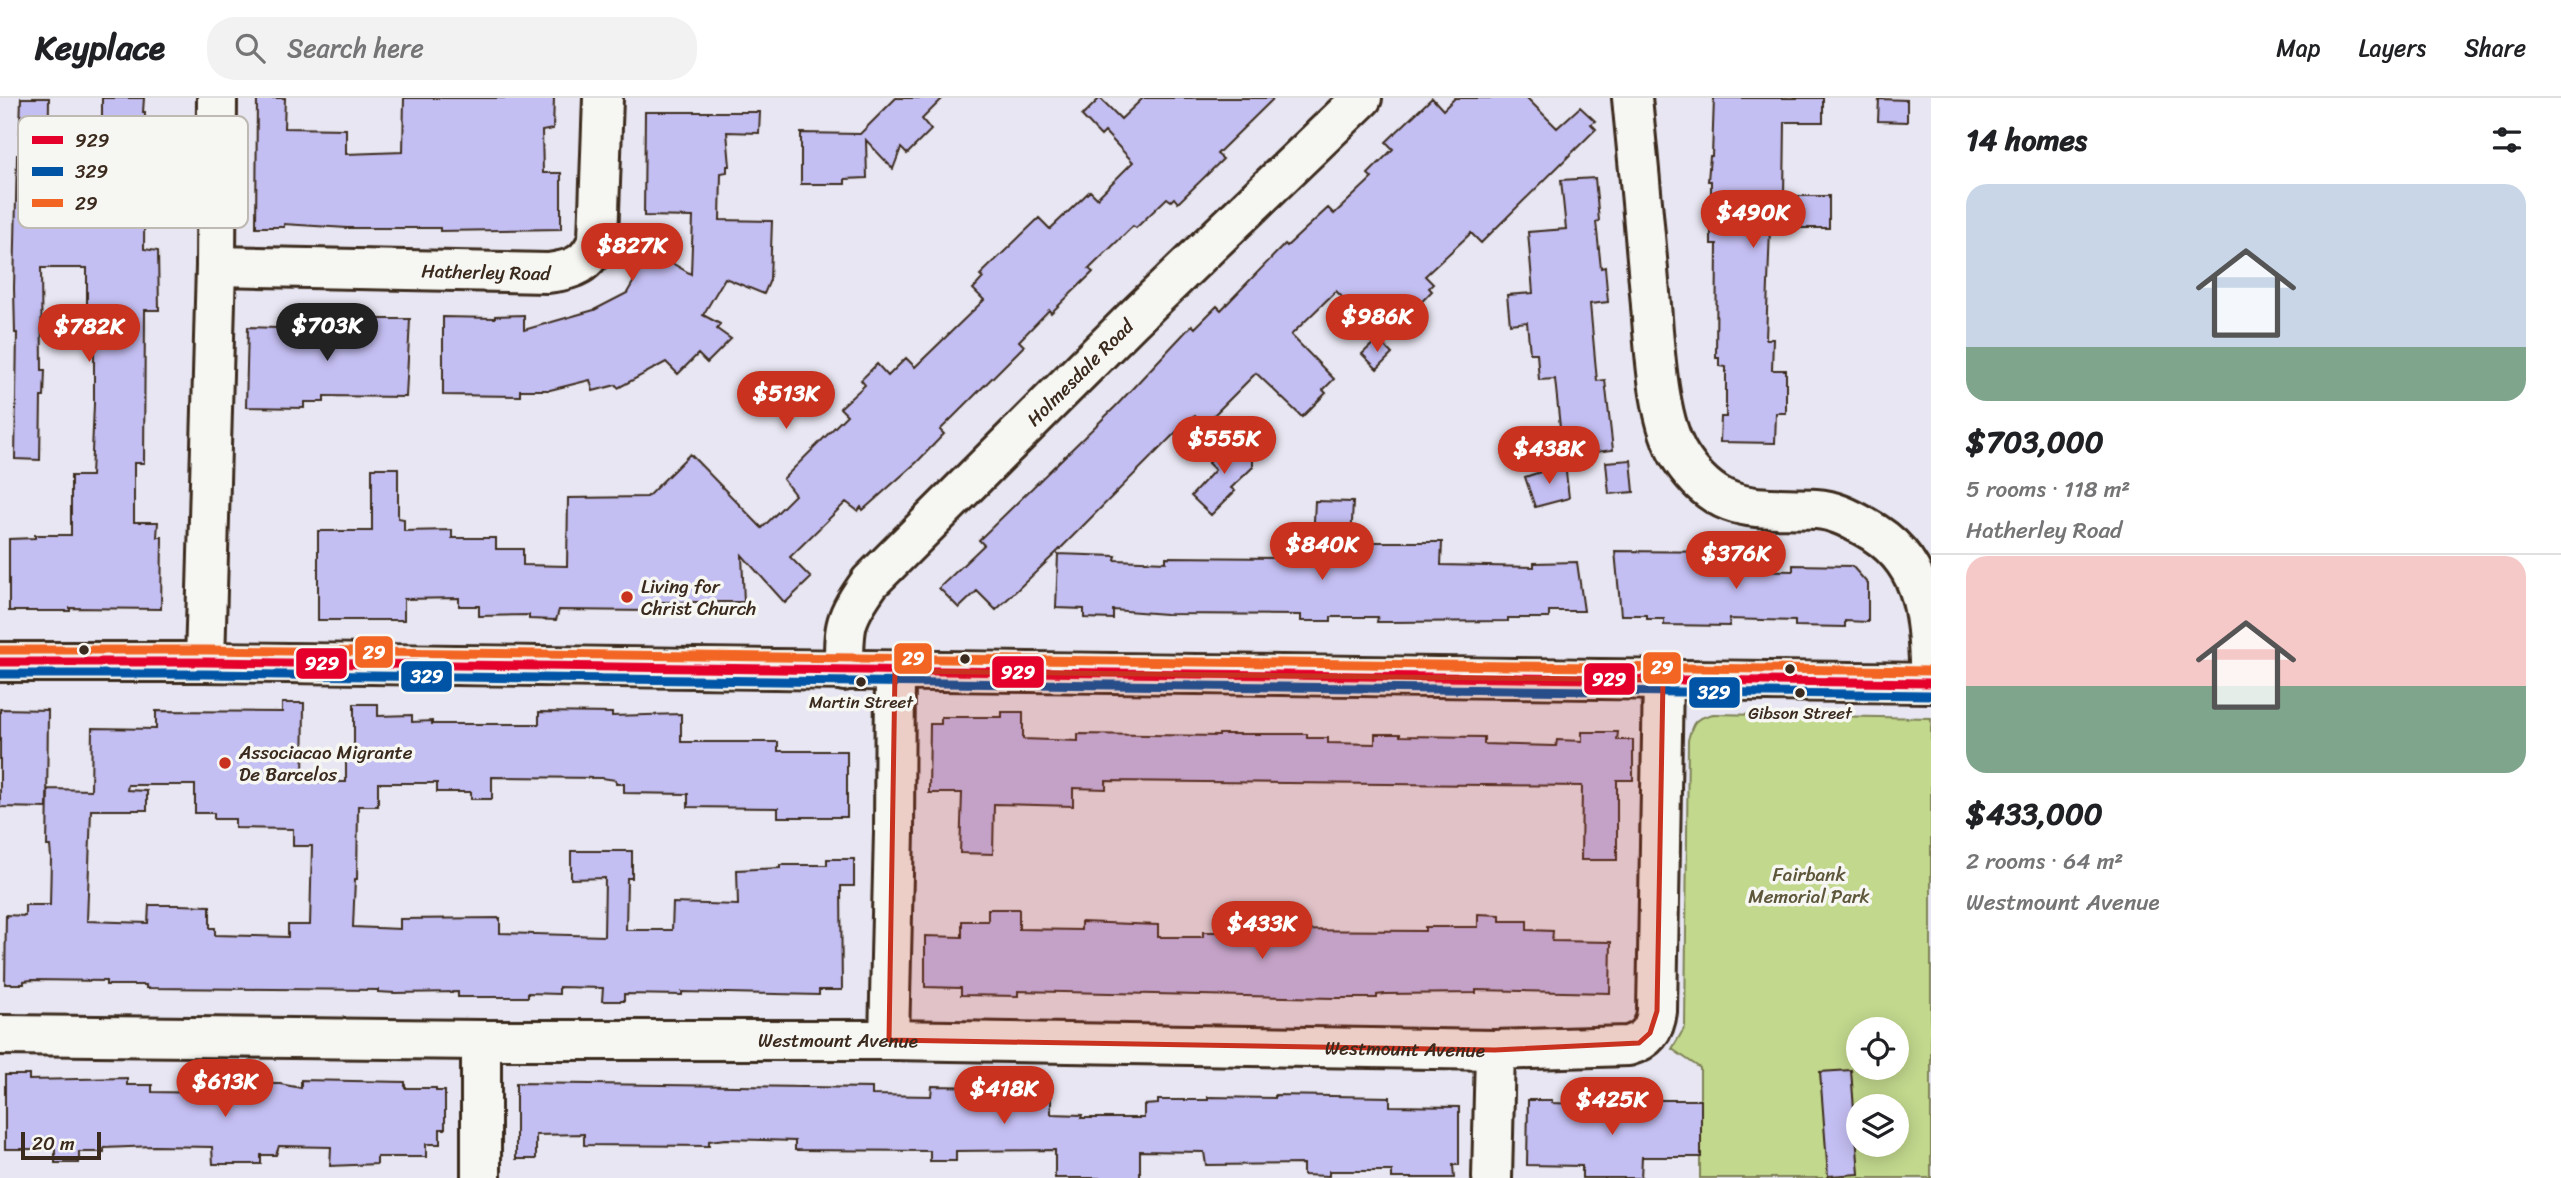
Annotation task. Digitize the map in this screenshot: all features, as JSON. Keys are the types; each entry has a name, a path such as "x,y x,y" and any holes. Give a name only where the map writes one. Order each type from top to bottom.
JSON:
{"street":[{"path":"216,98 216,116"},
{"name":"Hatherley Road","path":"216,266 548,273 576,268 589,257 598,239 603,98"},
{"name":"Holmesdale Road","path":"845,671 844,628 852,608 870,582 1131,321 1362,98"},
{"path":"0,662 205,662 1930,683 1924,601 1909,567 1889,543 1859,523 1831,512 1759,509 1738,505 1718,496 1690,471 1670,437 1664,418 1654,335 1632,98"},
{"path":"205,662 216,228"},
{"path":"889,1040 895,671"},
{"name":"Westmount Avenue","path":"0,1035 481,1040 889,1040 1495,1050 1628,1046 1639,1043 1656,1023 1663,680"},
{"path":"481,1040 481,1178"},
{"path":"1492,1178 1495,1050"}],"highlighted area":[{"path":"895,671 1663,680 1657,1011 1650,1033 1639,1043 1495,1050 889,1040"}],"green space":[{"name":"Fairbank Memorial Park","path":"1713,714 1931,718 1931,1178 1700,1178 1700,1068 1672,1049 1685,1027 1688,740 1698,719"}],"building":[{"path":"21,98 49,98 49,116 20,116"},
{"path":"102,98 144,98 145,116 102,116"},
{"path":"257,98 285,98 284,128 346,129 346,154 403,152 404,98 554,98 553,129 542,131 543,173 561,173 561,229 440,231 440,228 347,228 284,224 284,227 256,227"},
{"path":"896,98 943,98 922,119 931,130 907,154 901,148 893,169 866,140 867,178 845,179 845,184 801,184 801,133 860,134"},
{"path":"1100,98 1121,119 1143,98 1274,98 1217,154 1223,159 1178,203 1174,198 1171,201 1167,198 1136,228 1133,226 1089,269 1093,272 1051,313 1049,310 1019,341 1024,346 940,430 944,434 917,462 863,510 861,507 858,511 846,502 790,557 811,578 785,603 742,555 744,602 651,602 651,611 559,610 556,620 529,619 529,615 479,616 479,606 459,606 459,598 404,599 404,620 318,620 318,531 372,531 372,468 398,468 398,518 404,519 404,531 452,530 452,538 496,538 496,549 523,549 523,565 567,566 568,498 647,497 690,454 762,528 795,495 783,479 847,415 840,408 865,385 861,380 877,364 888,376 906,358 915,367 984,300 973,289 983,278 980,275 1039,218 1050,229 1090,191 1097,198 1133,162 1105,132 1101,136 1082,116"},
{"path":"1432,98 1443,110 1455,98 1527,98 1557,128 1580,107 1595,121 1591,124 1596,129 1481,243 1471,233 1425,276 1433,284 1429,288 1432,291 1385,340 1336,291 1291,335 1334,379 1323,390 1326,393 1302,417 1256,373 1204,425 1195,416 1186,422 996,610 977,591 959,608 939,588 984,545 979,540 1116,406 1192,325 1195,328 1217,306 1221,310 1285,244 1287,246 1328,208 1334,214 1372,178 1368,174 1393,149 1386,142"},
{"path":"1714,98 1823,98 1823,122 1785,122 1784,196 1829,196 1829,228 1770,228 1766,339 1773,339 1772,370 1786,370 1786,413 1776,413 1775,443 1720,442 1721,417 1726,417 1726,367 1719,366 1719,358 1716,358 1717,244 1711,244 1711,181 1708,181 1712,156"},
{"path":"1879,99 1907,100 1907,122 1878,121"},
{"path":"645,112 760,112 759,133 727,132 730,166 727,166 727,172 721,173 720,220 772,221 770,280 764,294 725,278 703,315 720,324 717,329 731,339 707,363 698,354 678,374 666,362 618,388 616,385 593,391 590,380 550,390 520,390 520,396 443,395 443,317 495,318 524,315 524,330 594,310 627,293 651,251 691,274 693,217 644,216"},
{"path":"17,155 18,228 144,228 144,249 158,251 159,310 145,310 144,463 134,463 134,522 158,522 157,537 162,537 161,609 70,608 70,611 9,611 9,539 35,538 35,535 71,535 71,476 91,476 94,404 94,311 87,311 87,268 41,268 42,370 45,370 44,397 41,397 40,460 15,459 17,333 14,288"},
{"path":"1595,178 1599,221 1596,222 1601,268 1605,267 1608,302 1590,304 1597,381 1605,380 1613,450 1563,456 1555,379 1539,380 1537,353 1530,353 1527,322 1510,324 1507,295 1533,293 1528,232 1566,229 1561,180"},
{"path":"369,319 410,319 406,397 324,396 324,402 304,402 304,408 246,407 248,327 337,330 337,325 369,325"},
{"path":"1378,339 1392,354 1377,369 1362,354"},
{"path":"1233,438 1253,458 1253,467 1231,488 1235,491 1211,515 1191,496 1215,470 1208,463"},
{"path":"1631,460 1634,492 1609,494 1606,462"},
{"path":"1565,464 1569,498 1535,507 1525,477"},
{"path":"1315,501 1353,502 1351,542 1442,542 1441,565 1534,567 1534,563 1577,562 1584,611 1549,611 1549,618 1508,618 1508,621 1377,622 1378,617 1331,617 1331,621 1301,621 1301,615 1166,614 1113,610 1113,619 1084,618 1084,609 1056,608 1058,554 1116,556 1115,560 1166,562 1166,557 1290,558 1290,541 1313,541"},
{"path":"1615,551 1731,552 1731,559 1749,559 1749,570 1793,571 1793,565 1852,566 1868,584 1868,622 1845,621 1845,627 1795,626 1795,621 1729,619 1730,626 1664,625 1664,619 1647,619 1647,615 1621,615"},
{"path":"282,703 304,703 303,782 346,782 346,750 354,750 354,704 378,704 378,716 412,715 412,722 432,721 432,724 539,724 539,712 612,713 612,716 681,714 681,742 778,742 778,751 847,751 847,817 778,817 778,808 688,807 688,794 624,793 624,784 616,784 616,780 602,778 492,777 492,799 471,799 471,792 437,792 437,783 378,783 378,806 358,806 353,927 400,929 400,919 500,918 500,933 604,936 605,878 571,879 571,851 632,851 632,878 627,878 626,930 672,930 673,903 738,905 737,870 780,868 780,865 827,865 827,859 854,859 854,886 841,886 842,990 819,990 819,995 682,992 682,995 624,994 624,1001 602,1001 603,988 559,987 559,994 528,993 528,997 458,997 458,992 146,988 146,985 106,985 106,981 32,980 24,981 24,984 5,984 6,915 25,916 25,905 50,905 48,789 91,790 92,728 156,729 156,711 282,712","holes":["128,785 195,785 195,813 214,813 214,819 235,819 235,828 293,829 293,846 312,846 310,925 288,925 288,937 215,935 215,928 210,928 210,906 178,905 149,905 148,923 87,921 91,810 147,810 147,791 127,790"]},
{"path":"0,709 48,710 47,808 0,807"},
{"path":"1002,712 1023,712 1023,739 1078,741 1078,734 1307,734 1307,738 1328,738 1328,743 1375,744 1375,734 1400,734 1484,737 1484,744 1556,746 1557,740 1582,741 1582,732 1618,732 1617,740 1633,740 1633,780 1617,780 1617,860 1581,860 1582,786 1106,781 1106,789 1073,788 1073,806 994,804 993,854 960,853 962,793 929,793 930,724 941,724 941,717 1002,717"},
{"path":"988,909 1019,909 1019,929 1081,930 1081,922 1158,925 1158,937 1203,937 1203,932 1250,930 1425,931 1425,927 1478,927 1478,914 1500,915 1500,921 1527,921 1527,930 1553,931 1552,941 1611,942 1610,993 1476,990 1476,993 1385,994 1377,995 1377,998 1334,998 1018,991 1018,996 961,995 961,988 925,987 925,936 962,937 962,921 988,921"},
{"path":"1846,1070 1846,1080 1852,1080 1853,1094 1846,1094 1846,1157 1858,1157 1859,1174 1828,1176 1820,1072"},
{"path":"5,1075 29,1075 29,1080 127,1078 127,1085 152,1085 152,1092 212,1093 212,1084 280,1084 301,1088 301,1080 405,1082 405,1088 436,1088 436,1091 445,1091 445,1129 440,1129 440,1144 426,1144 426,1157 377,1157 377,1164 330,1166 331,1147 279,1146 276,1155 261,1155 261,1164 213,1164 212,1147 154,1146 79,1152 79,1163 55,1163 55,1149 5,1149"},
{"path":"516,1083 872,1088 872,1095 931,1096 932,1086 989,1087 989,1090 1008,1090 1008,1096 1051,1096 1051,1114 1082,1115 1081,1118 1144,1118 1144,1105 1158,1104 1158,1100 1208,1100 1208,1097 1275,1098 1275,1095 1390,1097 1390,1106 1459,1107 1459,1165 1453,1165 1454,1178 1392,1178 1392,1171 1329,1171 1329,1176 1303,1175 1303,1164 1206,1165 1204,1152 1140,1151 1140,1178 1055,1178 1055,1150 956,1151 956,1161 930,1161 930,1151 795,1150 795,1141 726,1139 709,1141 709,1146 584,1145 584,1134 536,1135 536,1159 516,1159"},
{"path":"1528,1100 1581,1104 1581,1113 1625,1116 1627,1113 1644,1114 1644,1100 1701,1100 1701,1157 1642,1157 1641,1178 1582,1178 1582,1166 1527,1165"}],"transit line":[{"name":"29","path":"0,650 205,650 1931,671"},
{"name":"929","path":"0,662 205,662 1931,683"},
{"name":"329","path":"0,674 205,674 1931,695"}],"place":[{"name":"Living for Christ Church","path":"627,597"},
{"name":"Martin Street","path":"861,682"},
{"name":"Gibson Street","path":"1800,693"},
{"name":"Associacao Migrante De Barcelos","path":"225,763"}]}
